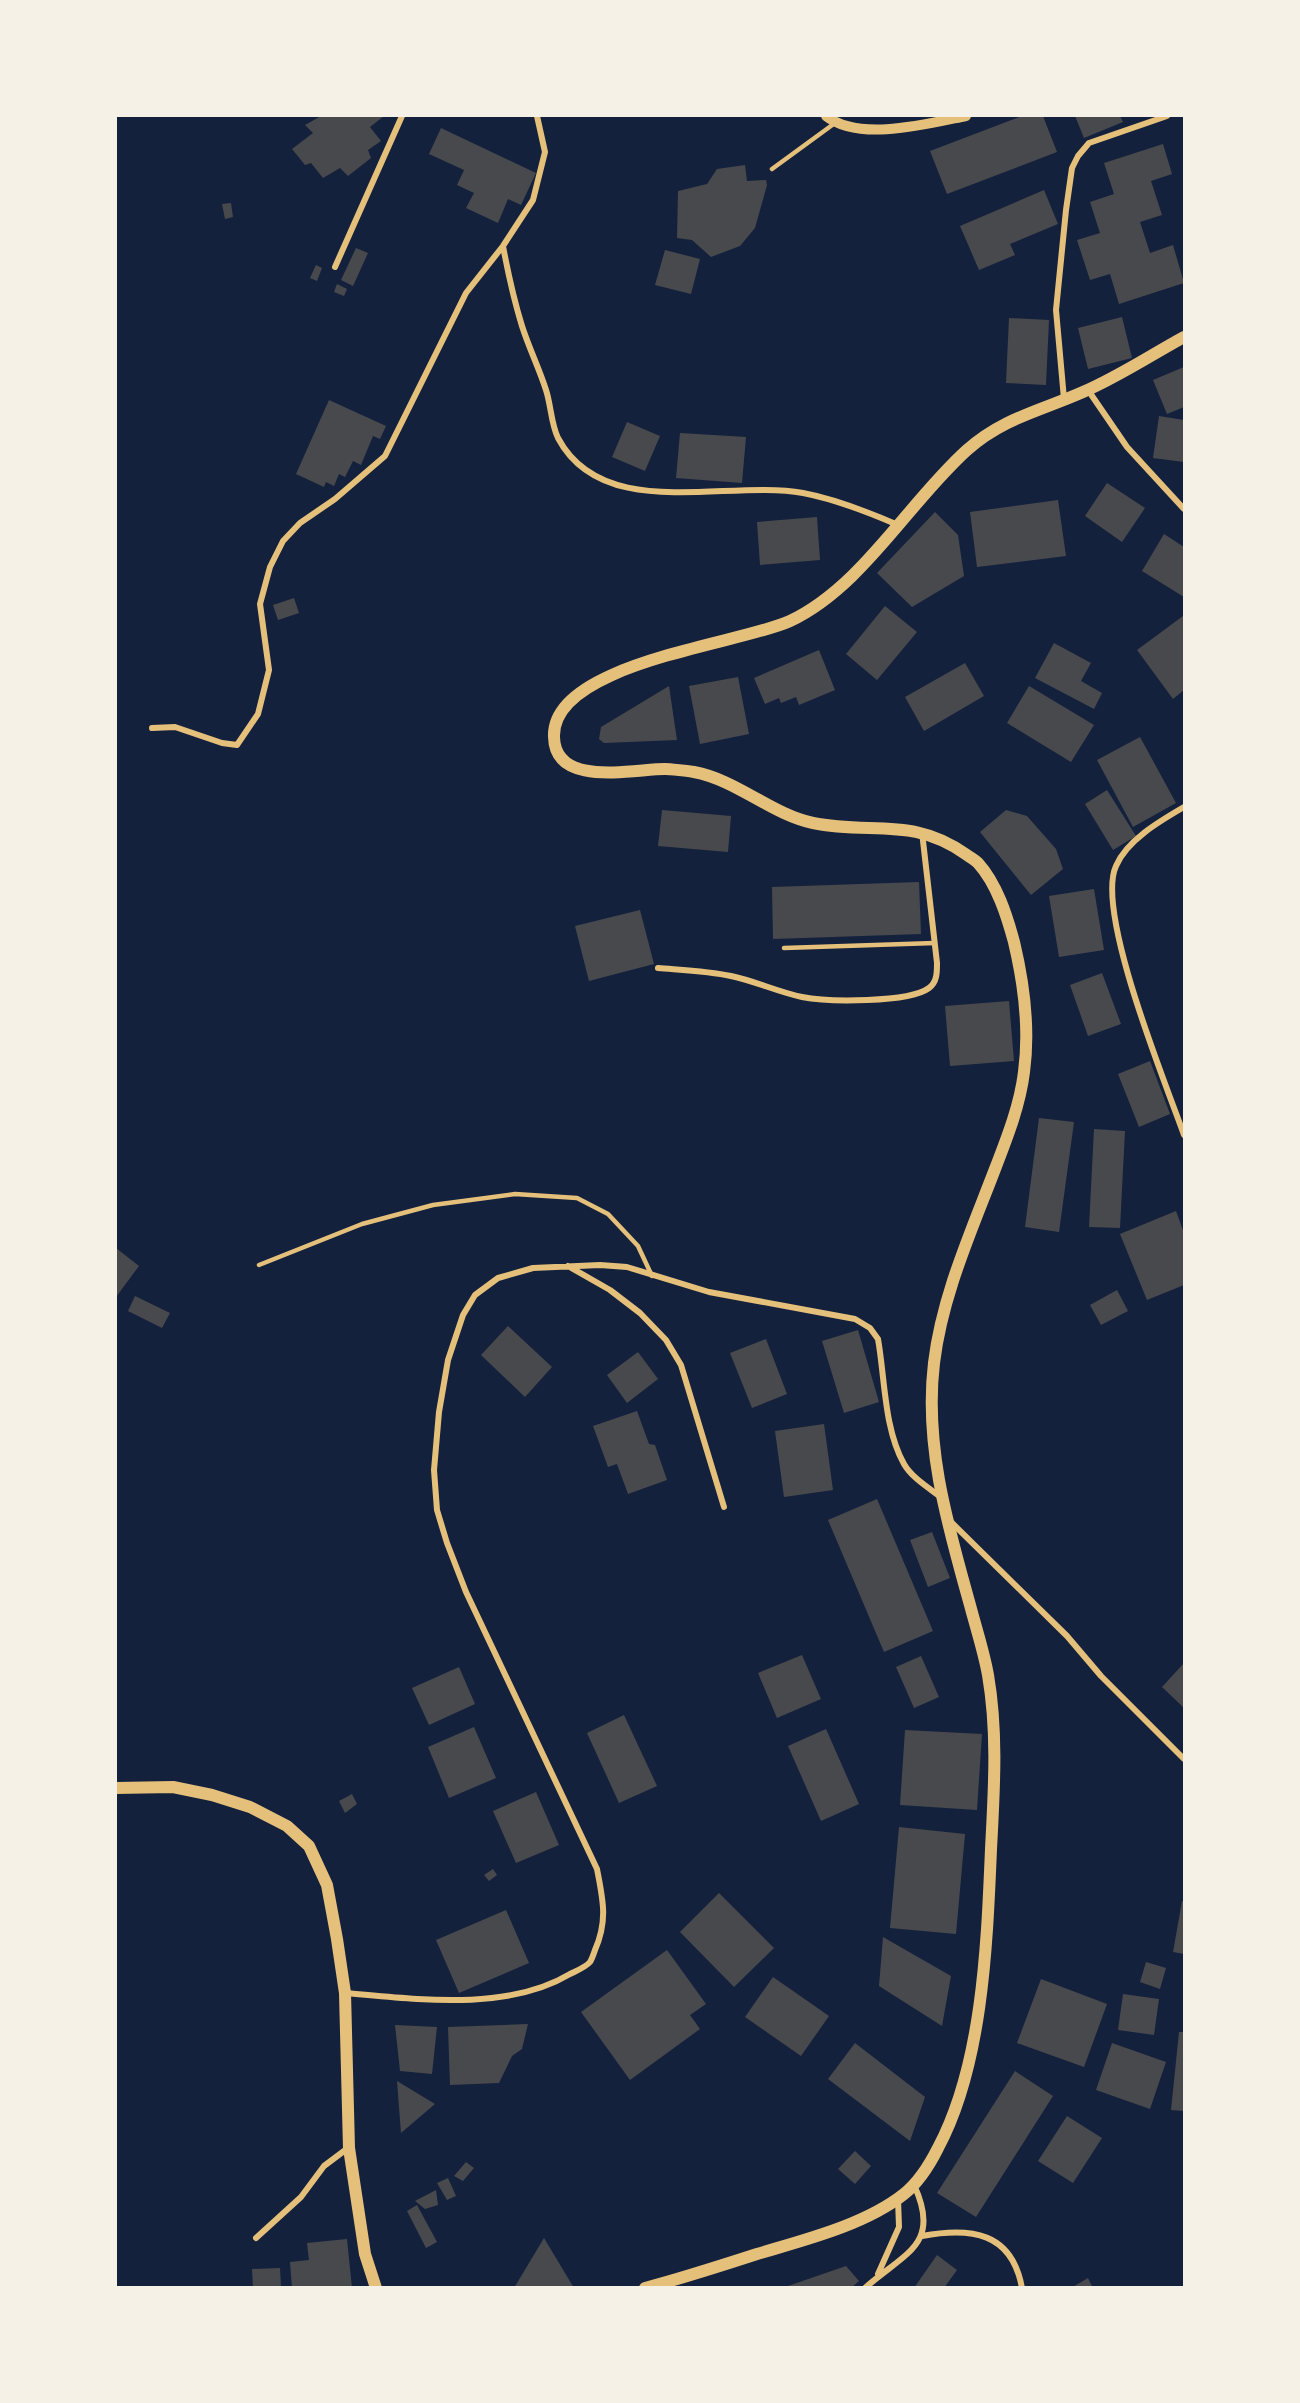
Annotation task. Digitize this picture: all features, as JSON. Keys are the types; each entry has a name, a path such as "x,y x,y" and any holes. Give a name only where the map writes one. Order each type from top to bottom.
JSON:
{"main road":[{"path":"645,2288 815,2237 898,2199 914,2185 935,2154 952,2118 968,2071 988,1917 995,1765 988,1675 942,1499 930,1426 934,1361 946,1301 1010,1131 1024,1075 1026,1021 1021,972 1005,908 978,863 946,841 922,831 808,822 779,811 746,792 701,773 668,769 591,773 571,766 558,756 554,737 557,719 575,697 619,671 657,656 759,633 796,619 861,568 924,494 969,448 998,427 1032,410 1088,390 1185,337"},
{"path":"116,1788 173,1787 212,1795 250,1807 287,1826 309,1846 327,1885 345,1993 348,2148 364,2254 376,2288"}],"street":[{"path":"335,267 402,116"},
{"path":"152,728 176,727 222,743 237,745 258,714 269,670 260,604 270,567 284,541 300,523 335,499 385,456 466,293 503,246 533,200 545,152 537,116"},
{"path":"826,116 835,123 868,129 893,128 966,116"},
{"path":"1064,399 1056,310 1072,168 1089,143 1167,116"},
{"path":"503,246 522,326 546,390 558,437 582,467 607,482 625,488 673,492 752,489 803,493 867,512 898,525"},
{"path":"1088,390 1127,447 1185,509"},
{"path":"1185,807 1126,849 1116,866 1110,885 1113,917 1140,1012 1185,1135"},
{"path":"658,968 730,976 802,997 893,998 917,994 930,987 936,979 935,943 922,831"},
{"path":"345,1993 424,2000 469,1999 521,1993 559,1981 590,1963 603,1933 603,1902 597,1869 466,1592 437,1510 434,1470 439,1412 448,1360 463,1315 475,1295 498,1278 533,1268 568,1265 627,1267 708,1292 855,1319 870,1328 878,1339 893,1437 904,1465 919,1481 942,1499"},
{"path":"568,1265 640,1313 666,1341 681,1365 724,1507"},
{"path":"946,1516 1185,1759"},
{"path":"256,2238 301,2197 324,2166 348,2148"},
{"path":"865,2288 910,2252 922,2236 923,2205 914,2185"},
{"path":"876,2278 899,2227 898,2199"},
{"path":"922,2236 964,2232 986,2237 1006,2249 1017,2265 1022,2288"}],"lane":[{"path":"772,169 835,123"},
{"path":"784,948 935,943"},
{"path":"260,1265 362,1224 433,1205 515,1194 577,1198 608,1214 638,1246 652,1276"}],"building":[{"path":"321,116 384,116 370,127 381,141 368,150 371,158 348,176 340,168 323,178 311,163 305,165 292,149 313,133 305,125"},
{"path":"1022,116 1043,116 1057,152 947,194 930,151"},
{"path":"1075,116 1120,116 1123,122 1084,138"},
{"path":"441,128 536,173 521,205 508,199 498,223 466,208 474,193 457,185 464,170 429,154"},
{"path":"1163,144 1172,174 1151,181 1162,215 1140,222 1150,253 1173,245 1184,283 1119,304 1110,274 1090,280 1077,240 1100,233 1090,202 1114,194 1104,163"},
{"path":"745,165 747,181 766,180 767,185 755,228 740,246 711,257 692,240 677,238 678,191 707,184 717,169"},
{"path":"1044,190 1058,224 1010,244 1015,255 979,270 960,226"},
{"path":"231,203 233,217 225,219 222,204"},
{"path":"356,248 368,253 353,286 341,280"},
{"path":"665,250 700,259 691,294 655,285"},
{"path":"316,265 322,268 317,281 310,278"},
{"path":"337,284 347,289 344,296 334,292"},
{"path":"1122,317 1132,358 1088,369 1078,328"},
{"path":"1009,318 1049,320 1046,385 1006,383"},
{"path":"1184,367 1184,407 1167,414 1153,380"},
{"path":"329,400 386,426 380,439 373,436 361,465 353,461 345,477 339,474 334,486 326,482 324,487 296,474"},
{"path":"1159,416 1184,420 1184,462 1153,458"},
{"path":"627,422 660,436 645,471 612,457"},
{"path":"680,433 746,437 742,483 676,478"},
{"path":"1107,483 1145,508 1122,542 1085,516"},
{"path":"1058,500 1066,556 977,567 970,512"},
{"path":"935,512 958,535 964,576 912,607 877,573"},
{"path":"817,517 820,560 760,565 757,522"},
{"path":"1164,534 1184,547 1184,597 1142,571"},
{"path":"294,598 299,613 278,620 273,605"},
{"path":"885,606 917,632 877,680 846,654"},
{"path":"1183,616 1184,690 1173,699 1137,650"},
{"path":"1054,643 1091,663 1081,681 1102,693 1094,709 1035,678"},
{"path":"819,650 835,690 799,705 796,697 781,703 779,698 765,704 754,678"},
{"path":"965,663 984,696 924,731 905,697"},
{"path":"738,677 749,734 700,744 689,686"},
{"path":"669,686 677,740 604,743 599,739 601,727"},
{"path":"1029,686 1094,725 1071,762 1007,723"},
{"path":"1140,737 1176,803 1133,827 1097,760"},
{"path":"1107,790 1136,836 1113,850 1085,804"},
{"path":"662,810 731,816 728,852 658,846"},
{"path":"1006,810 1027,816 1056,849 1063,869 1031,895 980,832"},
{"path":"919,882 921,934 773,939 772,887"},
{"path":"1094,889 1104,950 1059,957 1049,896"},
{"path":"640,910 654,964 589,981 575,926"},
{"path":"1102,973 1121,1024 1088,1036 1070,985"},
{"path":"1009,1001 1014,1061 950,1066 945,1006"},
{"path":"1150,1061 1170,1114 1139,1127 1118,1074"},
{"path":"1039,1118 1074,1122 1059,1232 1025,1227"},
{"path":"1094,1129 1125,1131 1120,1228 1089,1227"},
{"path":"1176,1211 1184,1233 1184,1285 1147,1300 1120,1234"},
{"path":"116,1248 139,1266 116,1297"},
{"path":"1117,1290 1128,1311 1101,1325 1090,1305"},
{"path":"135,1296 170,1313 162,1328 128,1311"},
{"path":"508,1326 552,1367 525,1397 481,1355"},
{"path":"858,1330 879,1402 844,1413 822,1341"},
{"path":"766,1339 787,1394 752,1408 730,1353"},
{"path":"638,1352 658,1379 627,1403 607,1375"},
{"path":"637,1411 649,1444 655,1445 667,1480 628,1494 617,1464 608,1467 593,1426"},
{"path":"824,1424 833,1490 784,1497 775,1431"},
{"path":"877,1499 933,1631 884,1652 828,1520"},
{"path":"932,1532 950,1578 928,1587 910,1540"},
{"path":"802,1655 821,1699 777,1718 758,1673"},
{"path":"921,1656 939,1697 914,1708 896,1667"},
{"path":"1184,1663 1184,1708 1162,1687"},
{"path":"459,1667 475,1704 429,1725 412,1688"},
{"path":"624,1715 657,1786 619,1803 587,1733"},
{"path":"474,1727 496,1778 449,1798 428,1747"},
{"path":"826,1729 859,1804 821,1821 788,1746"},
{"path":"905,1730 982,1734 977,1810 900,1805"},
{"path":"536,1792 559,1845 516,1863 493,1811"},
{"path":"352,1794 357,1804 345,1813 339,1801"},
{"path":"899,1827 965,1834 956,1934 890,1928"},
{"path":"493,1869 497,1875 489,1881 484,1875"},
{"path":"719,1893 774,1948 734,1987 680,1932"},
{"path":"1182,1901 1184,1902 1184,1954 1173,1952"},
{"path":"506,1910 529,1963 459,1993 436,1940"},
{"path":"883,1937 951,1976 942,2026 879,1986"},
{"path":"667,1950 706,2004 690,2015 700,2029 630,2080 581,2012"},
{"path":"1146,1962 1166,1968 1160,1989 1140,1982"},
{"path":"773,1977 829,2016 801,2056 745,2017"},
{"path":"1041,1979 1107,2004 1084,2067 1017,2043"},
{"path":"1123,1994 1159,1999 1154,2035 1118,2030"},
{"path":"528,2024 522,2049 512,2056 499,2083 450,2085 448,2027"},
{"path":"395,2025 437,2027 432,2074 400,2071"},
{"path":"1179,2032 1184,2032 1184,2111 1171,2110"},
{"path":"855,2043 925,2097 910,2141 828,2079"},
{"path":"1112,2043 1166,2062 1150,2109 1096,2090"},
{"path":"1015,2071 1053,2096 976,2217 937,2193"},
{"path":"397,2081 435,2104 401,2133"},
{"path":"1067,2116 1102,2138 1073,2183 1038,2161"},
{"path":"855,2151 871,2166 855,2184 838,2169"},
{"path":"466,2162 474,2168 463,2181 454,2176"},
{"path":"448,2178 456,2196 447,2200 437,2183"},
{"path":"436,2190 438,2205 425,2209 415,2201"},
{"path":"417,2205 437,2242 426,2248 407,2211"},
{"path":"544,2238 574,2288 514,2288"},
{"path":"347,2239 352,2288 292,2288 290,2262 309,2260 307,2243"},
{"path":"937,2255 957,2270 944,2288 914,2288"},
{"path":"846,2266 859,2281 851,2288 788,2286"},
{"path":"280,2268 281,2288 253,2288 252,2269"},
{"path":"1088,2278 1093,2288 1071,2288"}]}
